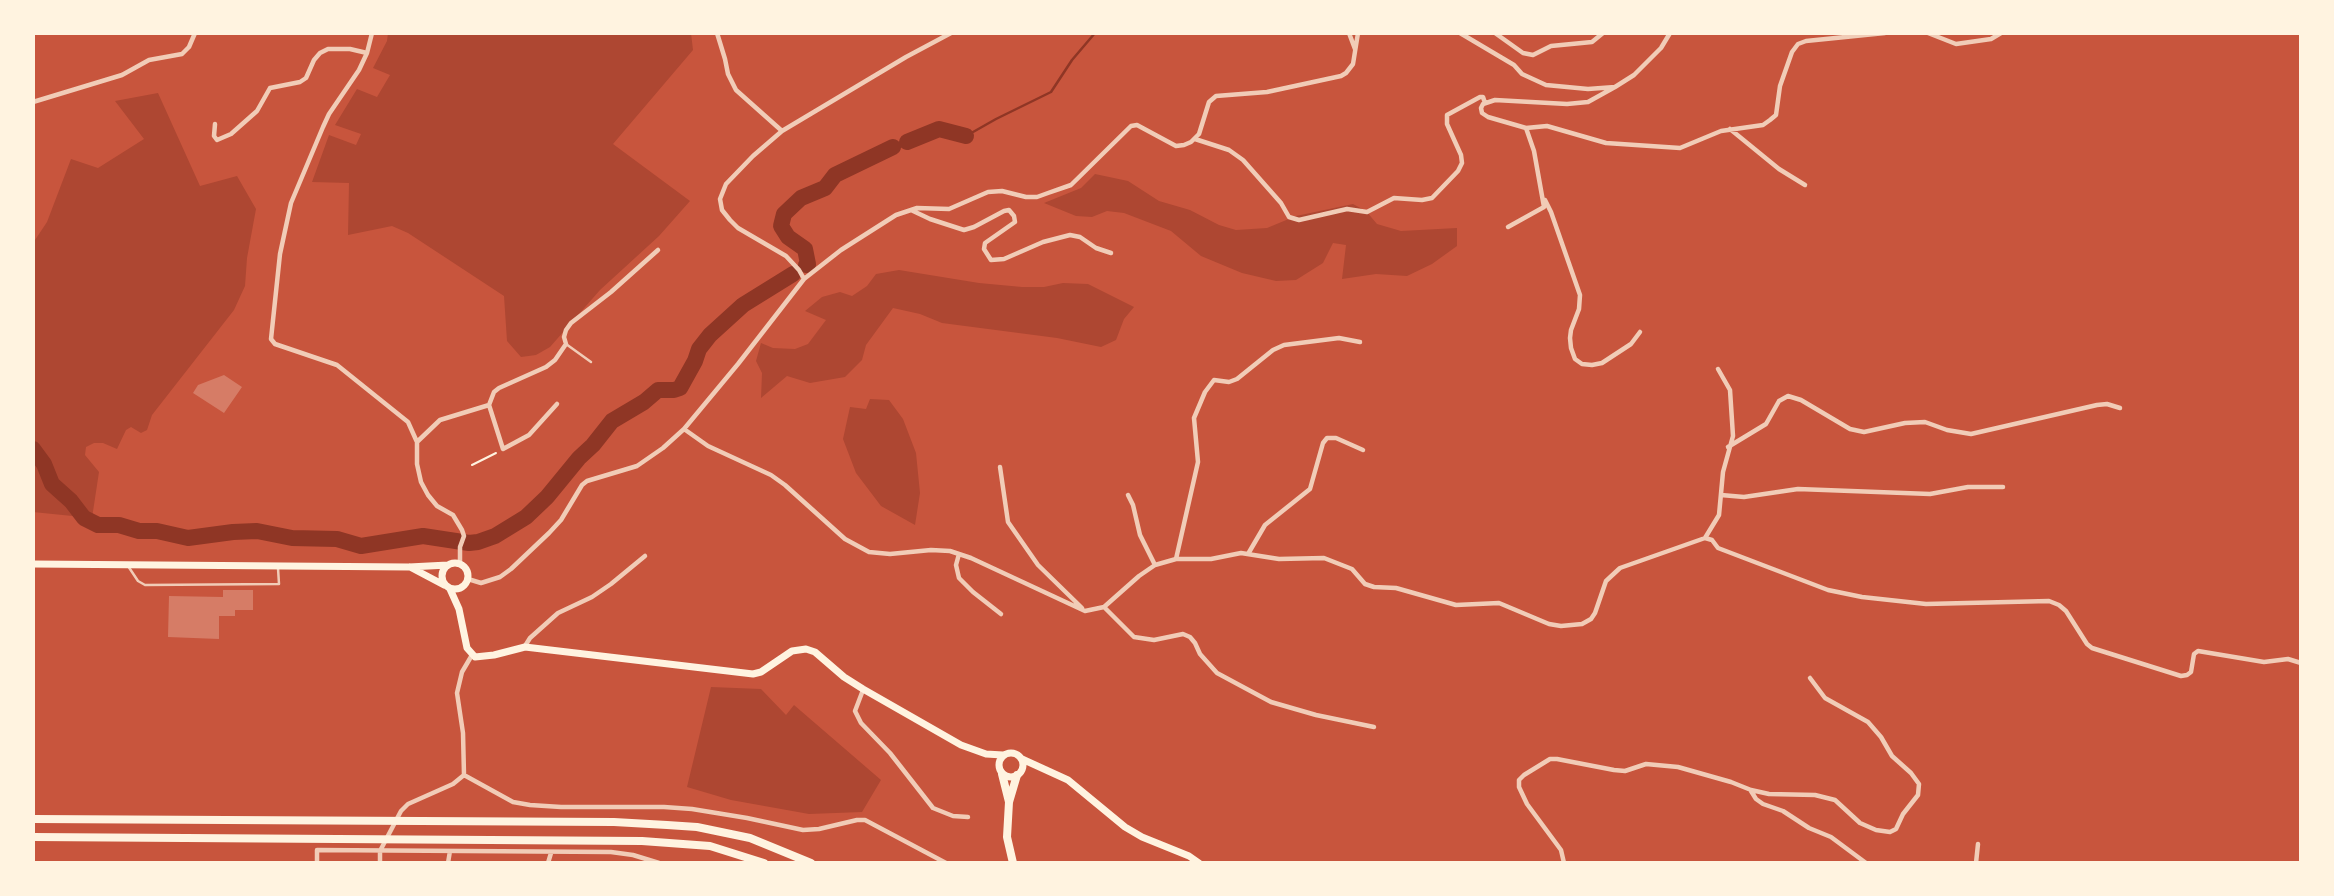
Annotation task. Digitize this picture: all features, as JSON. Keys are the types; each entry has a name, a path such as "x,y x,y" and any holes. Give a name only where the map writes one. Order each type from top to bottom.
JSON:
{"highway":[{"path":"1000,770 1009,802"},
{"path":"1013,863 1007,837 1009,802 1020,772"},
{"path":"33,818 614,822 697,827 766,840 818,863"},
{"path":"33,837 675,842 710,846 764,863"},
{"path":"750,838 811,863"}],"main road":[{"path":"33,564 409,567 460,564 467,570 468,579 462,587 459,610"},
{"path":"448,565 442,572 459,610 467,648 472,655 486,657 525,647 753,674 761,672 792,651 806,649 815,652 863,689 961,745 986,754 1013,753 1042,770 1068,780 1125,827 1199,863"},
{"path":"409,567 447,587 462,587"},
{"path":"986,754 1007,777 1020,772 1042,770"},
{"path":"1000,770 1003,755"},
{"path":"1020,772 1022,759"}],"street":[{"path":"33,102 122,75 149,60 182,54 189,47 195,33"},
{"path":"372,33 368,53 329,114 288,212 280,254 271,339 275,344 345,369 408,422 417,442 417,464 428,495 438,506 453,515 464,536 460,547 460,564"},
{"path":"717,33 728,75 736,90 782,131"},
{"path":"804,279 795,264 786,256 738,228 722,210 720,199 726,184 782,131 951,33"},
{"path":"1349,33 1356,50"},
{"path":"468,579 481,583 491,582 511,569 561,520 582,485 644,462 684,429 804,279 841,250 896,215 910,210 949,209 988,192 1002,191 1037,197 1071,185 1131,126 1137,125 1176,146 1184,145 1199,134 1212,99 1225,95 1267,92 1341,76 1350,69 1358,33"},
{"path":"1460,33 1514,65 1522,74 1546,85 1588,89 1615,87"},
{"path":"1495,33 1523,53 1533,54 1551,46 1592,41 1603,33"},
{"path":"1670,33 1661,48 1634,75 1588,102 1567,104 1495,100 1485,103 1481,108 1482,113 1526,128 1547,126 1606,143 1680,148 1729,129 1763,125 1776,115 1780,86 1792,52 1798,44 1885,33"},
{"path":"1928,33 1956,44 1990,39 2001,33"},
{"path":"215,124 214,136 217,140 231,134 257,111 270,88 300,82 306,78 320,53 328,49 350,49 368,53"},
{"path":"1195,139 1229,150 1243,160 1281,203 1291,219 1299,220 1348,209 1367,212 1394,198 1432,198 1458,171 1462,163 1447,124 1447,115 1480,97 1483,97 1485,103"},
{"path":"1526,128 1545,200 1580,295 1579,309 1570,338 1575,359 1582,364 1602,363 1631,344 1640,332"},
{"path":"1729,129 1779,169 1805,185"},
{"path":"1508,227 1539,212 1544,207 1545,200"},
{"path":"910,210 964,230 1009,211 1015,222 985,243 984,249 991,260 1004,259 1043,242 1070,235 1080,237 1096,248 1111,253"},
{"path":"557,404 529,435 503,449 489,405 491,397 499,388 546,367 555,360 566,344 564,337 571,323 658,250"},
{"path":"1176,559 1199,462 1194,418 1205,392 1214,380 1229,382 1237,379 1273,350 1284,345 1339,338 1360,342"},
{"path":"1705,538 1719,515 1723,472 1732,436 1730,390 1718,369"},
{"path":"1728,447 1766,425 1779,401 1788,396 1801,400 1850,429 1864,432 1905,423 1926,422 1947,430 1971,434 2096,405 2107,404 2120,408"},
{"path":"417,442 440,420 489,405"},
{"path":"684,429 708,446 771,475 845,539 869,552 890,554 931,550 959,554 1085,611 1104,607 1155,565 1176,559 1211,559 1231,553 1279,559 1324,558 1352,569 1365,584 1374,587 1396,588 1456,605 1499,603 1549,624 1582,624 1591,619 1606,581 1620,568 1705,538 1712,540 1718,548 1828,590 1862,597 1926,604 2049,601 2066,611 2092,648 2181,676 2191,672 2194,654 2198,651 2264,662 2288,659 2301,663"},
{"path":"1248,554 1265,525 1310,489 1322,443 1326,438 1336,438 1363,450"},
{"path":"1000,467 1008,522 1038,565 1085,611"},
{"path":"1721,495 1744,497 1798,489 1930,494 1968,487 2003,487"},
{"path":"1128,495 1140,535 1155,565"},
{"path":"959,554 956,565 959,578 1001,614"},
{"path":"525,647 530,638 558,613 592,597 645,556"},
{"path":"1104,607 1134,638 1154,640 1174,635 1190,637 1200,654 1217,673 1271,702 1374,727"},
{"path":"464,775 463,733 457,694 461,672 472,655"},
{"path":"1564,863 1561,850 1527,804 1519,787 1519,780 1524,775 1550,759 1625,771 1646,764 1657,764 1709,776 1751,790 1815,795 1835,800 1860,823 1889,832 1896,829 1903,814 1918,795 1919,784 1892,756 1868,722 1825,698 1810,678"},
{"path":"863,689 855,711 861,723 890,752 933,808 953,816 968,817"},
{"path":"380,863 380,851 401,811 408,804 453,784 464,775"},
{"path":"464,775 513,803 530,805 692,809 803,830 864,820 946,863"},
{"path":"1751,790 1763,804 1783,811 1809,828 1831,837 1866,863"},
{"path":"1976,863 1978,844"},
{"path":"317,863 317,850 611,852 634,855 659,863"},
{"path":"448,863 450,851"},
{"path":"548,863 551,852"}],"lane":[{"path":"566,344 591,362"},
{"path":"128,566 145,586 279,584 278,566"}],"path":[{"path":"472,465 503,449"}],"shaded area":[{"path":"388,33 691,33 693,50 613,144 690,201 659,236 600,290 550,347 536,355 521,357 507,341 504,296 408,233 392,226 348,235 349,183 312,182 329,135 356,145 361,134 335,125 357,89 377,97 390,75 373,68 387,41"},
{"path":"158,93 200,186 237,176 256,209 245,286 234,310 152,415 147,430 141,433 131,427 126,430 117,449 103,443 86,447 85,455 99,472 92,518 33,512 33,243 47,222 71,159 98,168 144,139 115,101"},
{"path":"1095,174 1128,181 1159,201 1190,210 1219,225 1236,230 1267,228 1296,216 1353,204 1366,211 1377,224 1401,231 1457,228 1457,246 1432,264 1407,276 1376,274 1342,279 1346,245 1333,243 1323,263 1296,280 1276,281 1242,273 1201,256 1171,231 1124,213 1107,211 1092,217 1076,216 1044,203 1081,188"},
{"path":"899,270 1022,287 1044,287 1063,283 1088,284 1134,307 1124,319 1116,340 1101,347 1057,338 942,323 920,314 893,308 866,345 862,360 845,377 810,383 787,376 761,398 762,373 756,361 761,343 773,348 795,349 808,344 826,320 805,311 822,297 840,292 852,296 867,286 876,274"},
{"path":"870,399 889,400 903,419 916,453 920,493 915,525 881,506 856,473 843,439 850,407 866,409"},
{"path":"711,687 761,689 786,715 794,705 881,780 862,812 809,814 731,800 687,787"}],"building":[{"path":"224,375 242,387 224,413 193,393 198,385"},
{"path":"223,590 253,590 253,610 235,610 235,616 219,616 219,639 168,637 169,596 223,597"}],"waterway":[{"path":"966,136 1051,92 1072,60 1095,33"},
{"path":"907,142 939,129 966,136"},
{"path":"806,265 805,249 788,237 781,226 784,214 801,198 825,188 835,175 893,147"},
{"path":"33,449 44,464 52,484 71,501 84,518 98,525 119,525 139,531 157,531 188,538 257,531 292,538 337,539 361,546 423,536 478,542 495,536 526,517 547,497 612,421 644,402 658,390 680,388 699,349 710,335 743,305 793,274"}]}
